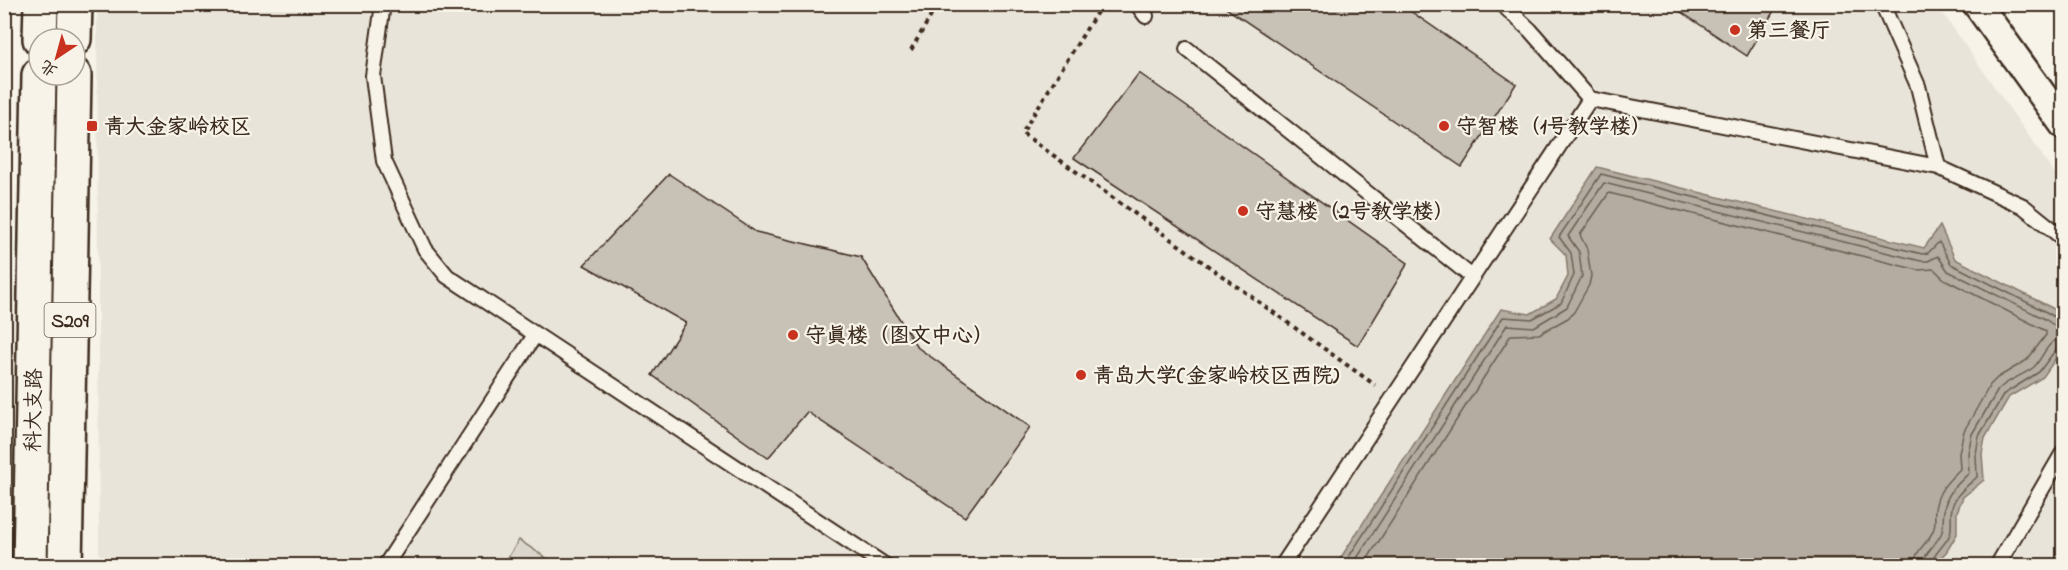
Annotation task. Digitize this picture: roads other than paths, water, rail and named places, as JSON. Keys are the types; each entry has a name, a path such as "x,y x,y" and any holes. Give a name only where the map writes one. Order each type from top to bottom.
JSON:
{"main road":[{"path":"40,4 40,27"},
{"path":"74,27 75,4"},
{"name":"科大支路","path":"30,566 39,87"},
{"name":"科大支路","path":"65,566 74,87"}],"street":[{"path":"1977,4 2064,125"}],"lane":[{"path":"383,4 373,75 384,161 425,249 447,276 886,566"},
{"path":"1137,4 1146,16"},
{"path":"1502,4 1530,30 1590,99 1938,166 2023,206 2064,240"},
{"path":"1881,4 1918,86 1938,166"},
{"path":"1187,49 1472,277"},
{"path":"1282,566 1590,99"},
{"path":"385,566 536,335"},
{"path":"1997,566 2064,451"}],"water":[{"path":"1597,167 1924,248 1940,226 1955,259 2052,308 2063,316 2063,348 2043,377 2009,397 1985,438 1982,454 1984,480 1963,497 1957,512 1957,534 1947,551 1934,565 1336,565 1501,309 1530,314 1556,299 1568,276 1566,255 1550,239"}],"place":[{"name":"第三餐厅","path":"1735,30"},
{"name":"青大金家岭校区","path":"92,126"},
{"name":"守智楼（1号教学楼）","path":"1444,126"},
{"name":"守慧楼（2号教学楼）","path":"1243,211"},
{"name":"守真楼（图文中心）","path":"793,335"},
{"name":"青岛大学(金家岭校区西院)","path":"1081,375"}]}
